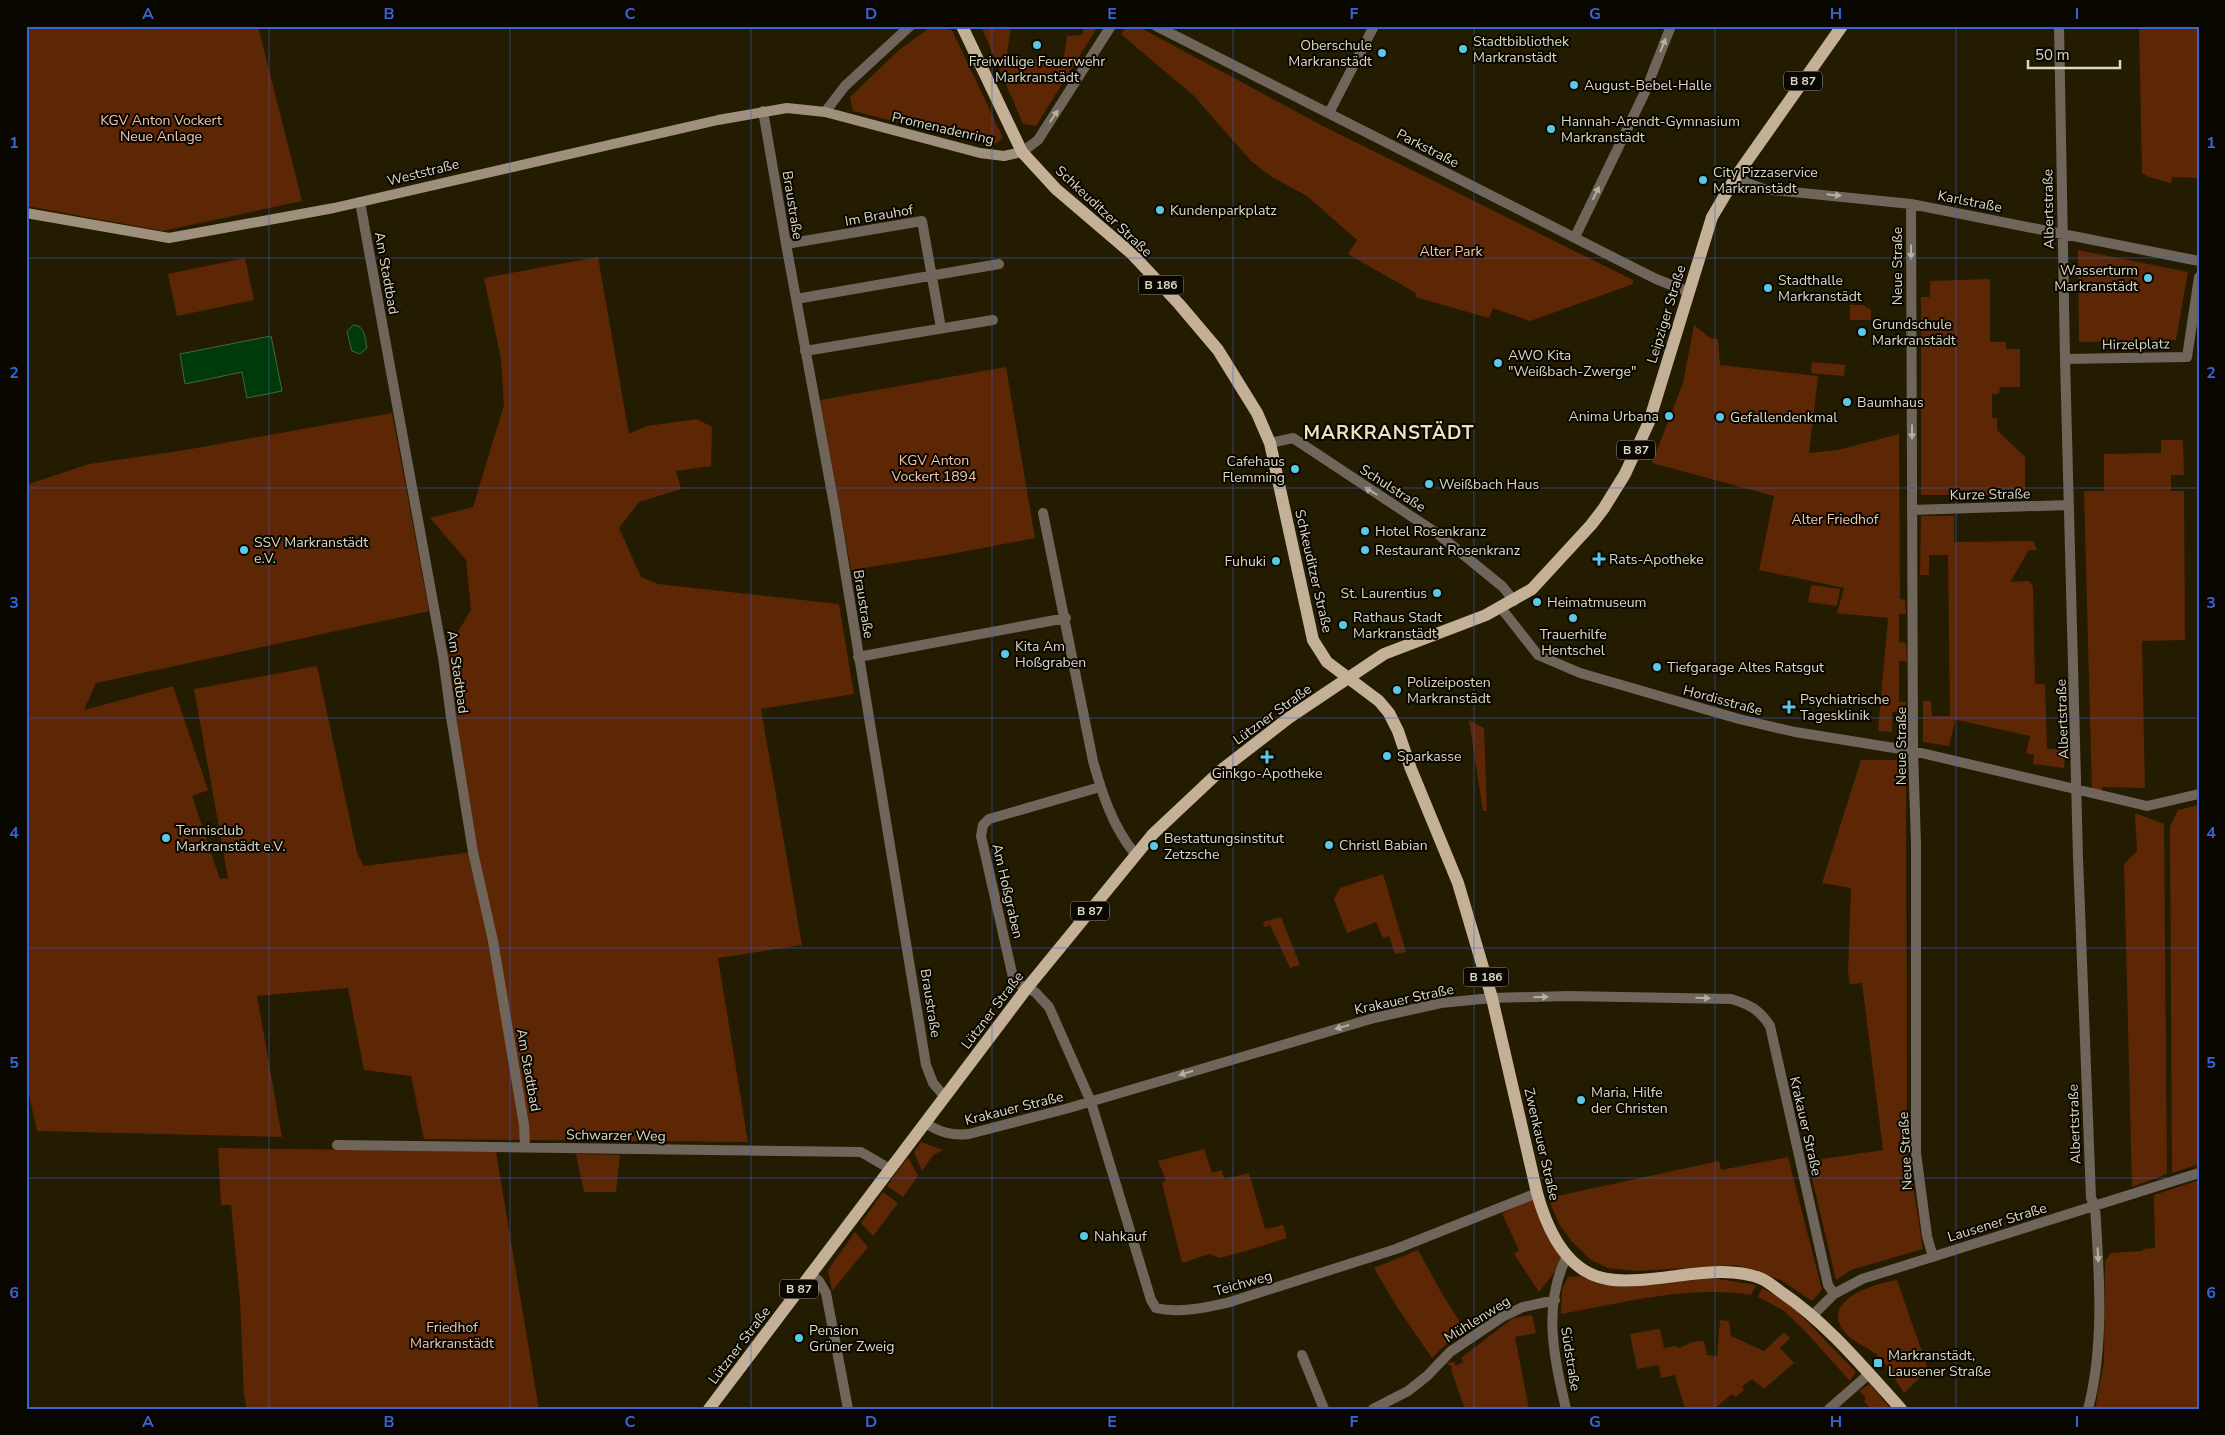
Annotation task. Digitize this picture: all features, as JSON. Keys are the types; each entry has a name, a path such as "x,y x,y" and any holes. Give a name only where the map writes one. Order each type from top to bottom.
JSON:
{"main road":[{"name":"Schkeuditzer Straße","path":"962,26 1022,152 1056,189 1131,253 1179,304 1218,350 1257,413 1270,443 1313,640 1327,662 1349,677"},
{"name":"Leipziger Straße","path":"1349,677 1384,654 1442,633 1514,601 1538,584 1604,508 1625,474 1649,422 1712,217 1737,175 1842,26"},
{"name":"Weststraße","path":"26,214 169,238 360,202 475,174 763,111 787,108 825,112"},
{"name":"Promenadenring","path":"825,112 980,153 1004,156 1022,152"},
{"name":"Lützner Straße","path":"709,1409 1027,988 1114,883 1134,854 1220,771 1290,717 1349,677"},
{"name":"Zwenkauer Straße","path":"1349,677 1379,701 1389,713 1398,731 1411,769 1458,884 1492,998 1544,1218 1567,1256 1588,1272 1606,1279 1631,1280 1715,1272 1738,1273 1763,1279 1812,1316 1901,1409"}],"street":[{"path":"825,112 845,86 910,26"},
{"path":"1022,152 1038,140 1111,26"},
{"name":"Parkstraße","path":"1156,26 1656,279 1688,292"},
{"path":"1330,113 1374,26"},
{"path":"1575,237 1645,92 1671,26"},
{"name":"Albertstraße","path":"2059,26 2062,233 2077,790 2091,1198 2095,1206 2098,1274 2097,1352 2095,1375 2088,1409"},
{"name":"Braustraße","path":"763,111 835,510 926,1065 933,1083 945,1096"},
{"name":"Karlstraße","path":"1737,175 1747,183 1764,189 1911,204 2199,261"},
{"name":"Am Stadtbad","path":"360,202 444,657 451,717 473,852 492,941 523,1116 525,1146"},
{"name":"Neue Straße","path":"1911,204 1913,751 1916,844 1916,1153 1927,1236 1933,1257"},
{"name":"Im Brauhof","path":"786,244 922,221 941,328"},
{"path":"796,299 999,264"},
{"name":"Hirzelplatz","path":"2065,359 2187,357 2199,277"},
{"path":"805,351 992,320"},
{"name":"Schulstraße","path":"1270,443 1293,438 1438,534 1502,586 1514,601"},
{"name":"Kurze Straße","path":"1912,510 2069,505"},
{"path":"1043,512 1066,618 1093,761 1100,787 1120,836 1134,854"},
{"name":"Hordisstraße","path":"1501,608 1538,655 1580,673 1765,725 1795,732 1913,751 2147,806 2199,794"},
{"path":"858,657 1066,618"},
{"name":"Am Hoßgraben","path":"1027,988 1014,982 981,836 983,825 989,819 1100,787"},
{"name":"Teichweg","path":"1027,988 1035,992 1048,1007 1091,1102 1156,1308 1164,1310 1210,1307 1224,1304 1360,1262 1537,1193"},
{"name":"Krakauer Straße","path":"925,1123 943,1133 955,1135 969,1134 1091,1102 1374,1018 1441,1003 1492,998 1568,996 1731,999 1744,1003 1762,1014 1770,1026 1828,1285 1834,1294"},
{"name":"Schwarzer Weg","path":"337,1145 525,1146 861,1152 890,1169"},
{"name":"Lausener Straße","path":"1812,1316 1834,1294 1862,1278 2199,1172"},
{"name":"Südstraße","path":"1566,1409 1551,1330 1559,1273 1567,1256"},
{"path":"810,1274 820,1281 826,1293 848,1409"},
{"name":"Mühlenweg","path":"1373,1409 1388,1406 1427,1376 1450,1352 1502,1317 1523,1307 1555,1300"},
{"path":"1302,1355 1324,1409"},
{"path":"1829,1409 1869,1374"}],"green space":[{"name":"KGV Anton Vockert Neue Anlage","path":"26,26 258,26 302,201 163,231 26,206"},
{"path":"932,26 952,30 1003,138 992,146 853,111 850,97 899,50"},
{"path":"981,26 1011,27 1007,54 1063,64 1067,36 1082,35 1084,26 1098,26 1036,126 1023,124"},
{"name":"Alter Park","path":"1127,26 1137,26 1323,126 1633,280 1633,284 1530,321 1493,308 1489,318 1415,297 1416,293 1348,254 1357,240 1307,196 1272,177 1251,161 1194,96 1121,34"},
{"path":"2139,26 2199,26 2199,178 2172,177 2171,183 2142,173"},
{"path":"2078,250 2188,272 2176,340 2079,342"},
{"path":"598,257 629,434 647,426 697,419 712,427 711,466 676,471 681,489 639,502 619,528 641,577 658,584 839,604 854,694 761,709 802,945 718,958 748,1142 424,1139 411,1076 364,1070 348,988 257,996 282,1137 37,1131 26,1081 26,485 89,464 185,450 392,413 429,611 96,683 84,710 173,686 208,790 192,796 220,879 228,878 194,689 317,666 357,853 364,866 472,852 443,657 471,610 466,560 430,518 473,507 504,405 501,359 484,278"},
{"path":"245,258 254,300 177,316 168,274"},
{"path":"1990,279 1990,342 2006,342 2006,349 2020,349 2020,387 2000,387 1999,394 1992,394 1992,418 1997,418 1997,430 2025,457 2025,495 1921,495 1921,297 1930,297 1930,281"},
{"path":"1850,305 1863,305 1871,310 1871,320 1850,320"},
{"name":"Alter Friedhof","path":"1694,325 1710,338 1718,339 1720,365 1818,376 1809,453 1838,450 1899,434 1900,599 1905,600 1906,614 1899,614 1899,642 1906,643 1907,661 1899,661 1899,702 1906,702 1906,711 1892,712 1892,732 1878,731 1888,618 1837,613 1844,588 1759,570 1774,496 1652,463 1683,383"},
{"path":"1812,362 1845,365 1844,376 1811,373"},
{"name":"KGV Anton Vockert 1894","path":"1006,367 1035,538 851,570 820,400"},
{"path":"2161,440 2183,440 2184,475 2171,475 2171,491 2184,491 2185,640 2142,641 2145,788 2102,787 2101,795 2092,793 2084,491 2104,491 2104,454 2161,453"},
{"path":"1921,516 1954,516 1954,542 2033,541 2037,550 2029,550 2010,582 2029,581 2033,586 2035,684 2045,684 2047,749 2066,749 2064,768 2033,764 2034,755 2026,753 2030,736 1962,721 1955,720 1949,746 1923,742 1923,701 1931,701 1932,716 1950,716 1948,555 1929,555 1929,575 1920,575"},
{"path":"1811,585 1840,589 1837,606 1808,602"},
{"path":"1469,720 1484,728 1487,811 1483,811"},
{"path":"1861,760 1906,760 1907,1146 1923,1249 1851,1270 1836,1280 1808,1161 1883,1150 1862,983 1850,984 1848,971 1851,888 1822,883"},
{"path":"2199,805 2199,1164 2172,1173 2170,827 2178,810"},
{"path":"2135,813 2164,824 2167,1174 2132,1187 2124,864 2137,851"},
{"path":"1383,874 1406,952 1395,954 1389,936 1383,938 1376,922 1347,933 1334,899 1340,888"},
{"path":"1281,917 1300,965 1290,968 1270,925 1264,927 1263,922"},
{"path":"921,1142 943,1150 933,1155 922,1171 914,1152"},
{"name":"Friedhof Markranstädt","path":"218,1148 496,1152 539,1409 247,1409 244,1395 240,1301 231,1205 221,1205"},
{"path":"1204,1149 1212,1173 1222,1170 1224,1179 1249,1173 1265,1229 1283,1225 1287,1238 1220,1258 1209,1254 1182,1263 1162,1183 1166,1181 1158,1161"},
{"path":"576,1154 620,1155 616,1192 584,1192"},
{"path":"908,1157 918,1176 903,1197 887,1186"},
{"path":"1788,1157 1822,1290 1812,1301 1781,1280 1736,1265 1636,1271 1608,1268 1591,1260 1573,1243 1559,1224 1548,1198 1719,1161 1721,1170"},
{"path":"2199,1180 2199,1409 2095,1409 2104,1362 2105,1261 2111,1253 2142,1251 2155,1248 2154,1195"},
{"path":"883,1192 898,1203 873,1236 861,1223"},
{"path":"1537,1193 1567,1256 1539,1292 1514,1254 1519,1250 1502,1214"},
{"path":"855,1232 868,1247 832,1291 828,1270"},
{"path":"1418,1250 1465,1330 1432,1358 1397,1307 1374,1268"},
{"path":"1580,1276 1599,1284 1623,1287 1712,1278 1756,1285 1751,1295 1728,1292 1680,1294 1561,1314 1562,1289 1568,1277"},
{"path":"1897,1280 1928,1369 1904,1393 1881,1359 1846,1334 1838,1319 1839,1310 1845,1301 1854,1295 1865,1289"},
{"path":"1762,1288 1791,1305 1856,1372 1850,1381 1805,1331 1783,1310 1758,1297"},
{"path":"1532,1315 1536,1333 1515,1337 1529,1409 1465,1409 1451,1370 1452,1367 1446,1363 1454,1362 1456,1366 1463,1362 1461,1358 1513,1318"},
{"path":"1720,1320 1729,1321 1731,1336 1764,1351 1784,1332 1790,1338 1780,1348 1794,1363 1764,1389 1752,1379 1742,1387 1744,1390 1736,1397 1732,1394 1714,1409 1685,1409 1675,1375 1661,1378 1659,1365 1637,1369 1630,1334 1660,1329 1664,1348 1675,1346 1679,1348 1692,1342 1704,1341 1707,1355 1717,1356"},
{"path":"1870,1384 1891,1409 1871,1409 1864,1401 1866,1398 1859,1391"}],"shaded area":[{"path":"353,325 360,327 365,336 367,348 360,354 352,351 347,332"},
{"path":"271,336 282,391 247,398 242,372 185,384 180,354"}],"place":[{"name":"Freiwillige Feuerwehr Markranstädt","path":"1037,45"},
{"name":"Stadtbibliothek Markranstädt","path":"1463,49"},
{"name":"Oberschule Markranstädt","path":"1382,53"},
{"name":"August-Bebel-Halle","path":"1574,85"},
{"name":"Hannah-Arendt-Gymnasium Markranstädt","path":"1551,129"},
{"name":"City Pizzaservice Markranstädt","path":"1703,180"},
{"name":"Kundenparkplatz","path":"1160,210"},
{"name":"Wasserturm Markranstädt","path":"2148,278"},
{"name":"Stadthalle Markranstädt","path":"1768,288"},
{"name":"Grundschule Markranstädt","path":"1862,332"},
{"name":"AWO Kita \"Weißbach-Zwerge\"","path":"1498,363"},
{"name":"Baumhaus","path":"1847,402"},
{"name":"Anima Urbana","path":"1669,416"},
{"name":"Gefallendenkmal","path":"1720,417"},
{"name":"Cafehaus Flemming","path":"1295,469"},
{"name":"Weißbach Haus","path":"1429,484"},
{"name":"Hotel Rosenkranz","path":"1365,531"},
{"name":"SSV Markranstädt e.V.","path":"244,550"},
{"name":"Restaurant Rosenkranz","path":"1365,550"},
{"name":"Rats-Apotheke","path":"1599,559"},
{"name":"Fuhuki","path":"1276,561"},
{"name":"St. Laurentius","path":"1437,593"},
{"name":"Heimatmuseum","path":"1537,602"},
{"name":"Trauerhilfe Hentschel","path":"1573,618"},
{"name":"Rathaus Stadt Markranstädt","path":"1343,625"},
{"name":"Kita Am Hoßgraben","path":"1005,654"},
{"name":"Tiefgarage Altes Ratsgut","path":"1657,667"},
{"name":"Polizeiposten Markranstädt","path":"1397,690"},
{"name":"Psychiatrische Tagesklinik","path":"1789,707"},
{"name":"Sparkasse","path":"1387,756"},
{"name":"Ginkgo-Apotheke","path":"1267,757"},
{"name":"Tennisclub Markranstädt e.V.","path":"166,838"},
{"name":"Christl Babian","path":"1329,845"},
{"name":"Bestattungsinstitut Zetzsche","path":"1154,846"},
{"name":"Maria, Hilfe der Christen","path":"1581,1100"},
{"name":"Nahkauf","path":"1084,1236"},
{"name":"Pension Grüner Zweig","path":"799,1338"},
{"name":"Markranstädt, Lausener Straße","path":"1878,1363"}],"district":[{"name":"MARKRANSTÄDT","path":"1389,432"}]}
